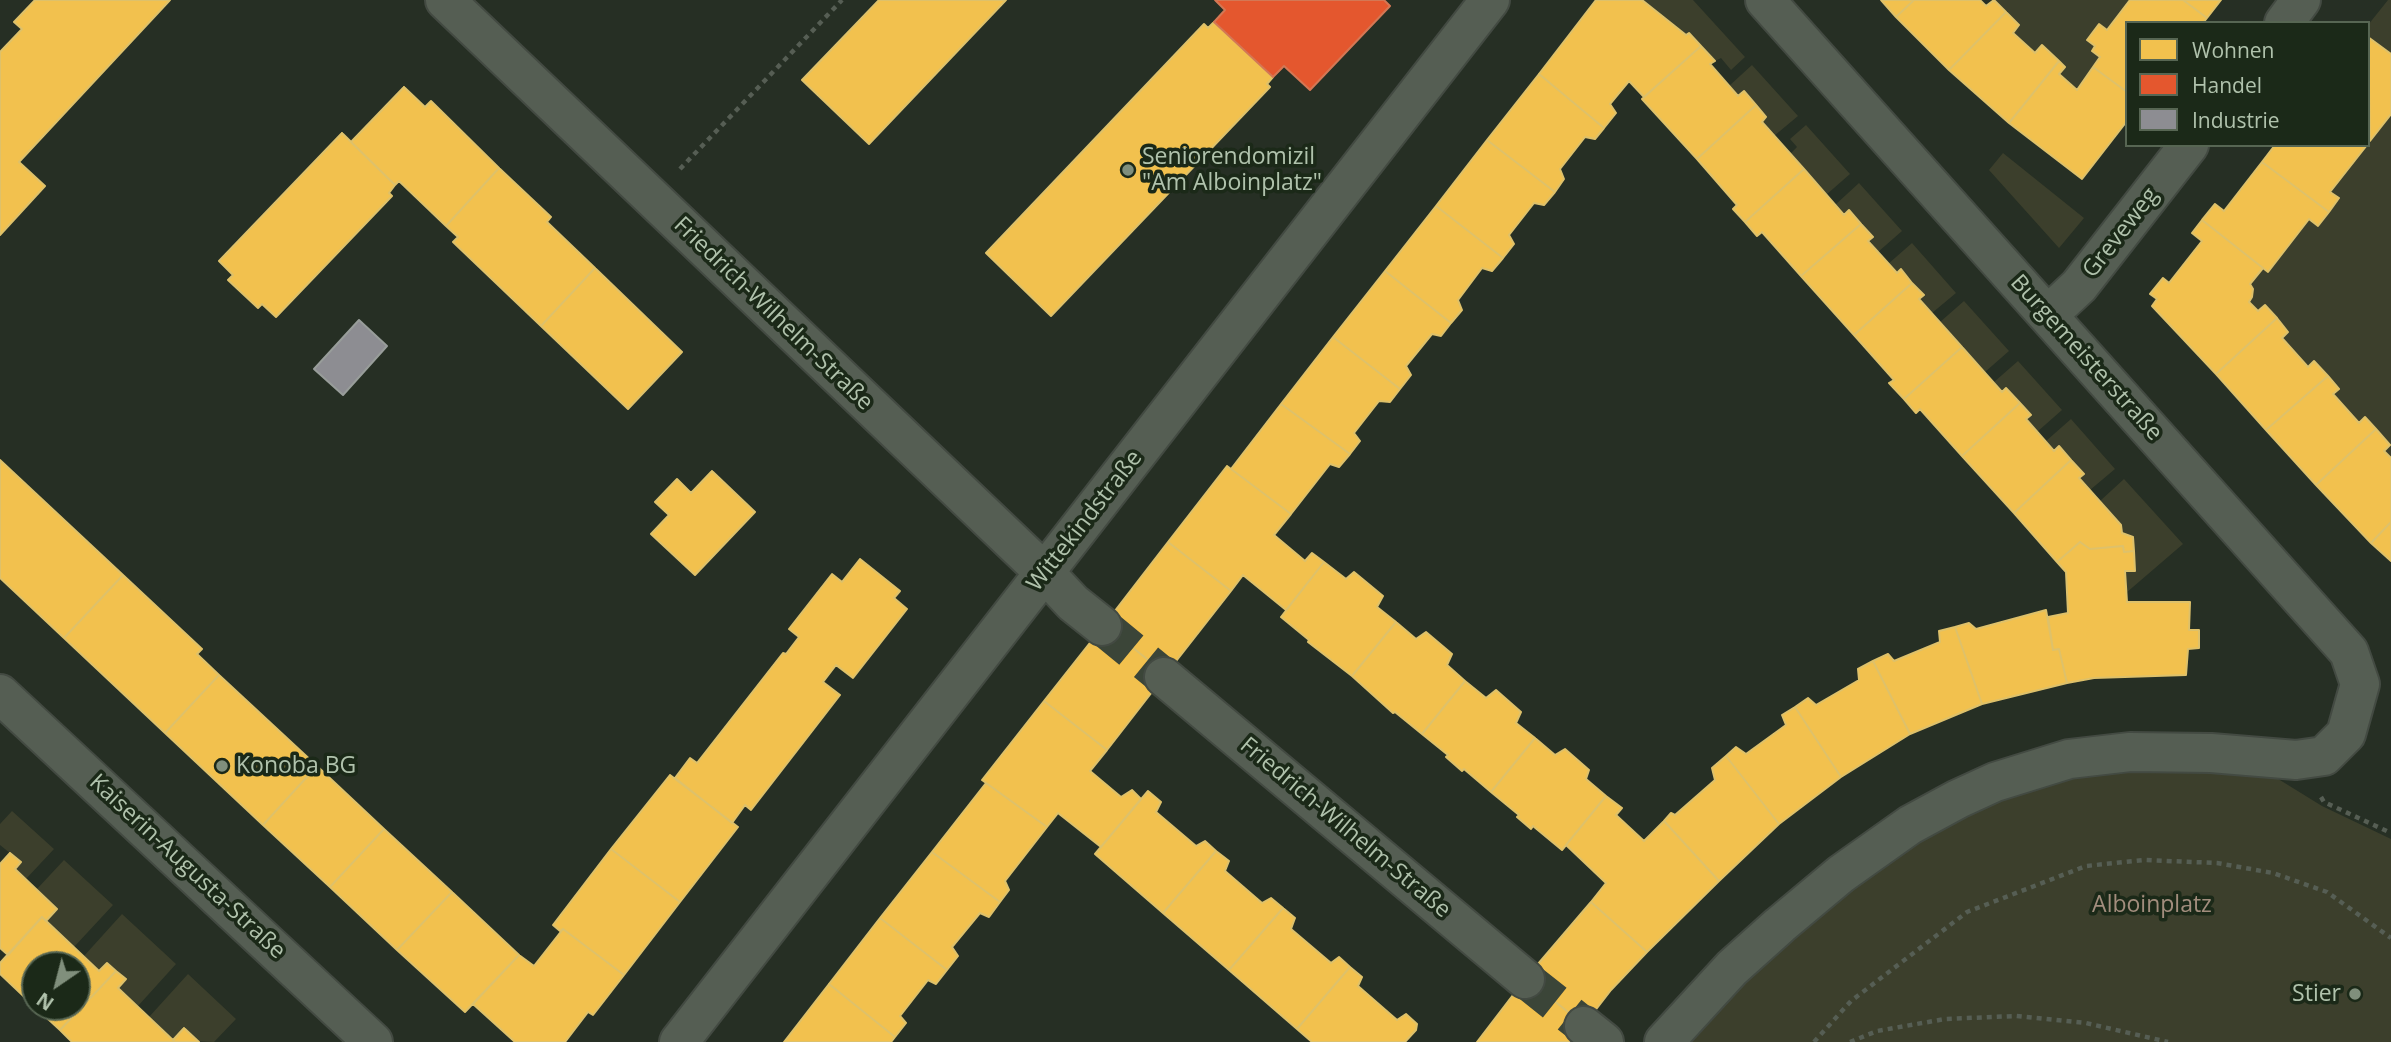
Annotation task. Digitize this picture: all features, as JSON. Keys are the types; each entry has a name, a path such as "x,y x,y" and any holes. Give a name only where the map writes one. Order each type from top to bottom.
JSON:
{"street":[{"name":"Friedrich-Wilhelm-Straße","path":"445,0 1045,573 1073,603 1102,626"},
{"name":"Wittekindstraße","path":"679,1042 1490,0"},
{"name":"Burgemeisterstraße","path":"1664,1042 1732,968 1841,874 1910,825 1958,799 1995,782 2069,759 2130,752 2195,752 2296,760 2325,756 2346,734 2360,684 2349,652 1765,0"},
{"path":"2285,21 2301,0"},
{"name":"Greveweg","path":"2048,315 2079,286 2187,147"},
{"name":"Friedrich-Wilhelm-Straße","path":"1164,677 1525,979"},
{"name":"Kaiserin-Augusta-Straße","path":"0,694 373,1042"}],"path":[{"path":"679,170 842,0"},
{"path":"2324,802 2391,833"},
{"path":"1814,1042 1852,1001 1967,912 2086,866 2144,860 2205,862 2273,873 2327,892 2391,938"},
{"path":"1850,1042 1877,1031 1944,1019 2016,1016 2086,1023 2168,1042"}],"green space":[{"path":"1642,0 1693,0 1745,57 1731,70 1721,58 1715,61 1689,33 1686,35"},
{"path":"1994,0 2130,0 2092,51 2100,57 2077,90 2059,74 2064,66 2042,45 2035,53 2013,33 2019,25"},
{"path":"2388,0 2391,0 2391,54 2370,38 2370,22"},
{"path":"1752,65 1798,116 1774,136 1762,122 1766,117 1744,92 1738,96 1729,86"},
{"path":"2391,114 2391,458 2384,451 2390,445 2365,417 2359,423 2333,394 2339,389 2328,376 2314,361 2308,367 2282,338 2288,332 2277,318 2258,311 2249,302 2253,289 2250,284 2263,268 2268,272 2309,219 2318,226 2339,198 2330,192 2365,147 2370,147 2370,141"},
{"path":"1806,125 1850,174 1826,195 1790,154 1797,147 1790,139"},
{"path":"2003,153 2084,218 2059,248 1989,170"},
{"path":"1859,183 1902,231 1878,252 1849,211 1844,215 1835,205"},
{"path":"1912,243 1956,293 1932,313 1919,299 1924,295 1901,270 1897,273 1888,264"},
{"path":"1964,301 2009,351 1985,372 1940,322"},
{"path":"2018,361 2062,410 2037,432 2026,419 2030,415 2006,389 2002,392 1994,382"},
{"path":"2071,419 2115,469 2090,490 2079,478 2084,474 2060,446 2054,451 2046,441"},
{"path":"2124,479 2183,544 2126,593 2125,571 2135,571 2121,525 2100,501"},
{"name":"Alboinplatz","path":"2162,766 2275,777 2322,806 2391,839 2391,1042 1681,1042 1785,938 1954,814 2074,775"},
{"path":"12,811 54,849 25,880 15,869 21,862 0,845 0,824"},
{"path":"64,860 113,905 74,947 46,921 56,909 36,890"},
{"path":"122,914 176,964 138,1006 118,988 126,979 108,963 99,971 91,963 91,951 89,951"},
{"path":"188,974 236,1019 214,1042 173,1040 149,1017"}],"building: Wohnen":[{"path":"35,0 170,0 19,162 45,186 0,235 0,52 22,29 14,22"},
{"path":"879,0 1006,0 869,144 802,80"},
{"path":"1596,0 1642,0 1686,35 1689,33 1701,46 1644,97 1629,81 1610,104 1616,113 1604,128 1539,74"},
{"path":"1881,0 1914,0 1896,17"},
{"path":"1914,0 1980,0 1986,6 1994,0 2006,12 1949,70 1896,17"},
{"path":"2130,0 2183,0 2207,18 2205,21 2125,21 2125,91 2093,67 2100,57 2092,51 2095,46 2087,40 2099,24 2107,30"},
{"path":"2183,0 2221,0 2207,18"},
{"path":"2006,12 2019,25 2013,33 2035,53 2042,45 2059,61 2009,123 1949,70"},
{"name":"Seniorendomizil \"Am Alboinplatz\"","path":"1214,22 1273,77 1267,84 1270,87 1051,316 986,253 1204,24 1208,28"},
{"path":"2370,38 2391,54 2391,114 2370,141"},
{"path":"1701,46 1715,61 1710,64 1738,96 1744,91 1756,105 1697,159 1642,99"},
{"path":"2059,61 2065,67 2059,74 2077,90 2093,67 2125,91 2125,124 2082,179 2009,123"},
{"path":"1539,74 1604,128 1595,139 1585,137 1560,169 1564,179 1555,192 1487,140"},
{"path":"404,87 425,107 431,101 499,168 446,226 399,181 395,185 351,142"},
{"path":"1756,105 1766,117 1762,122 1804,169 1745,222 1733,209 1737,205 1697,159"},
{"path":"342,133 395,185 389,193 392,196 276,317 262,304 258,308 228,280 233,275 219,261"},
{"path":"1487,140 1555,192 1544,205 1534,203 1509,235 1514,244 1503,258 1436,206"},
{"path":"2273,147 2365,147 2330,192 2339,198 2329,212 2262,162"},
{"path":"2262,162 2329,212 2318,226 2309,219 2268,272 2202,220 2215,204 2224,211"},
{"path":"499,168 551,217 547,222 595,268 541,326 453,242 458,237 446,226"},
{"path":"1804,169 1844,215 1849,210 1861,224 1801,276 1762,232 1757,236 1745,222"},
{"path":"1436,206 1503,258 1492,271 1482,268 1458,300 1462,310 1451,323 1385,271"},
{"path":"2202,220 2263,268 2250,284 2253,289 2249,302 2258,311 2265,305 2277,318 2216,374 2152,306 2157,299 2150,294 2163,278 2169,283 2202,241 2192,233"},
{"path":"1861,224 1873,237 1868,241 1897,273 1901,269 1912,283 1854,335 1801,276"},
{"path":"595,268 682,352 628,409 541,326"},
{"path":"1385,271 1451,323 1441,336 1432,334 1406,366 1411,375 1400,389 1333,337"},
{"path":"1912,283 1924,295 1919,299 1962,347 1904,399 1889,383 1894,380 1854,335"},
{"path":"2277,318 2288,332 2282,338 2308,367 2314,361 2328,376 2266,430 2216,374"},
{"path":"1333,337 1400,389 1390,402 1379,401 1354,433 1360,441 1350,454 1281,404"},
{"path":"1962,347 2002,392 2006,388 2020,403 1962,456 1920,409 1916,413 1904,399"},
{"path":"2328,376 2339,389 2333,394 2359,423 2365,417 2376,429 2316,485 2266,430"},
{"path":"2020,403 2031,415 2026,419 2054,451 2059,446 2071,460 2014,513 1962,456"},
{"path":"1281,404 1350,454 1339,467 1330,464 1291,514 1231,469"},
{"path":"2376,429 2390,445 2384,451 2391,458 2391,522 2371,543 2316,485"},
{"path":"0,460 123,575 64,638 0,578"},
{"path":"2071,460 2084,474 2079,478 2121,525 2122,533 2133,537 2134,551 2124,552 2123,546 2090,549 2080,542 2057,562 2014,513"},
{"path":"1227,466 1291,514 1274,535 1305,561 1312,553 1324,562 1286,610 1243,575 1231,591 1168,542"},
{"path":"712,471 755,512 695,575 651,534 669,515 655,502 677,479 691,493"},
{"path":"2391,522 2391,561 2371,543"},
{"path":"1168,542 1231,591 1166,674 1104,625"},
{"path":"2080,542 2090,549 2123,546 2124,552 2134,551 2135,571 2125,571 2127,602 2190,602 2189,630 2199,630 2199,648 2188,649 2186,675 2094,678 2067,683 2059,649 2053,650 2048,617 2068,613 2066,572 2057,562"},
{"path":"860,559 900,591 894,598 907,609 853,678 836,665 823,682 840,695 751,810 745,805 732,823 675,778 690,758 697,763 783,653 786,654 799,637 789,629 832,574 842,582"},
{"path":"1324,562 1346,579 1354,572 1383,596 1377,607 1396,622 1352,676 1281,617"},
{"path":"123,575 202,649 197,654 219,675 165,733 64,638"},
{"path":"2046,610 2053,650 2059,649 2067,683 1982,704 1955,627 1969,623 1976,629"},
{"path":"1396,622 1416,639 1426,632 1452,654 1447,665 1465,681 1422,734 1393,713 1352,676"},
{"path":"1104,625 1166,674 1107,750 1044,701"},
{"path":"1955,627 1982,704 1910,734 1873,661 1888,654 1894,661 1940,642 1939,631"},
{"path":"1873,661 1910,734 1841,777 1795,707 1808,698 1816,705 1859,680 1858,669"},
{"path":"219,675 317,766 263,825 165,733"},
{"path":"1465,681 1486,698 1496,690 1521,712 1516,723 1535,738 1491,792 1464,769 1462,771 1446,757 1448,755 1422,734"},
{"path":"1044,701 1107,750 1090,771 1121,797 1132,790 1141,799 1101,847 1058,813 1047,827 982,780"},
{"path":"1795,707 1841,777 1779,824 1726,756 1736,747 1746,754 1786,725 1782,715"},
{"path":"1535,738 1555,755 1565,749 1589,770 1586,779 1606,796 1562,850 1533,826 1531,829 1517,817 1519,815 1491,792"},
{"path":"1726,756 1779,824 1719,881 1664,821 1671,813 1675,815 1715,780 1712,768"},
{"path":"317,766 384,829 330,887 263,825"},
{"path":"670,775 738,827 680,902 611,849"},
{"path":"986,783 1047,827 1005,881 1009,890 1000,902 932,852"},
{"path":"1148,791 1161,802 1156,812 1196,846 1205,841 1216,851 1163,913 1095,854"},
{"path":"1606,796 1622,808 1616,815 1644,841 1664,821 1719,881 1647,952 1591,902 1606,883 1566,845"},
{"path":"384,829 452,892 397,950 330,887"},
{"path":"611,849 680,902 624,975 563,929 560,931 553,925"},
{"path":"1216,851 1229,861 1225,871 1262,903 1271,898 1283,908 1229,970 1163,913"},
{"path":"932,852 1000,902 989,917 980,913 952,947 958,956 947,970 880,918"},
{"path":"10,853 21,862 15,869 57,909 46,921 42,917 8,955 0,948 0,864"},
{"path":"452,892 519,955 465,1012 397,950"},
{"path":"1591,902 1647,952 1611,990 1584,1025 1526,978"},
{"path":"1283,908 1295,918 1291,929 1331,963 1339,957 1350,967 1297,1029 1229,970"},
{"path":"42,917 78,951 21,951 21,994 0,974 0,963"},
{"path":"880,918 947,970 936,984 928,980 900,1016 906,1023 895,1037 829,984"},
{"path":"563,929 624,975 593,1015 588,1012 565,1042 515,1042 473,1004 519,955 534,966"},
{"path":"91,963 99,971 107,963 116,971 91,997"},
{"path":"1350,967 1362,977 1358,986 1397,1020 1406,1014 1417,1024 1416,1030 1405,1042 1312,1042 1297,1029"},
{"path":"116,971 126,979 118,988 175,1042 72,1042 60,1030 69,1021 91,1021 91,997"},
{"path":"1526,978 1584,1025 1570,1042 1477,1042"},
{"path":"829,984 895,1037 891,1042 784,1042"},
{"path":"50,1021 69,1021 60,1030"},
{"path":"184,1028 199,1042 175,1042 173,1040"}],"building: Handel":[{"path":"1215,0 1384,0 1390,6 1310,90 1284,66 1273,77 1214,22 1225,10"}],"building: Industrie":[{"path":"359,320 387,346 343,395 314,369"}],"tunnel":[{"path":"1102,626 1164,677"},
{"path":"1525,979 1584,1026"}],"place":[{"name":"Seniorendomizil \"Am Alboinplatz\"","path":"1128,170"},
{"name":"Konoba BG","path":"222,766"},
{"name":"Stier","path":"2355,994"}]}
